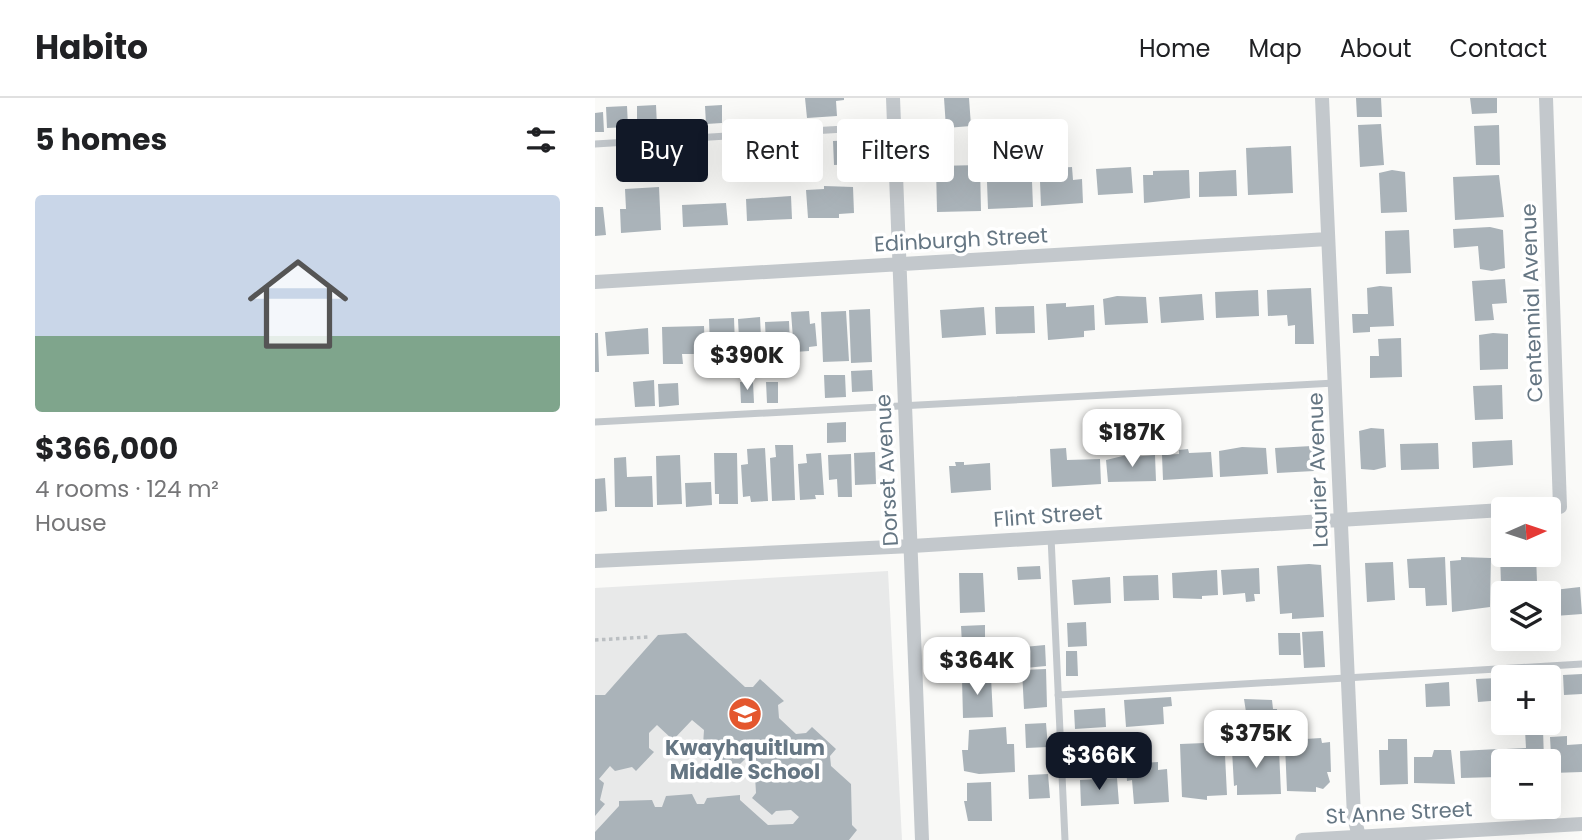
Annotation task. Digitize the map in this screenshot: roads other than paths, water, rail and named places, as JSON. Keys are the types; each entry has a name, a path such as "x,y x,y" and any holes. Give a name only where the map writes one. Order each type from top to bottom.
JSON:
{"street":[{"name":"Dorset Avenue","path":"893,98 894,119"},
{"name":"Laurier Avenue","path":"1322,98 1353,817 1359,838"},
{"name":"Centennial Avenue","path":"1546,98 1560,497"},
{"name":"Dorset Avenue","path":"897,182 922,840"},
{"name":"Edinburgh Street","path":"595,282 1328,239"},
{"name":"Flint Street","path":"595,561 912,546 1491,511"},
{"name":"St Anne Street","path":"1302,840 1582,824"}],"lane":[{"path":"595,144 837,129"},
{"path":"595,422 1336,383"},
{"path":"1051,536 1065,840"},
{"path":"1058,695 1582,664"}],"place":[{"name":"Kwayhquitlum Middle School","path":"745,714"}]}
